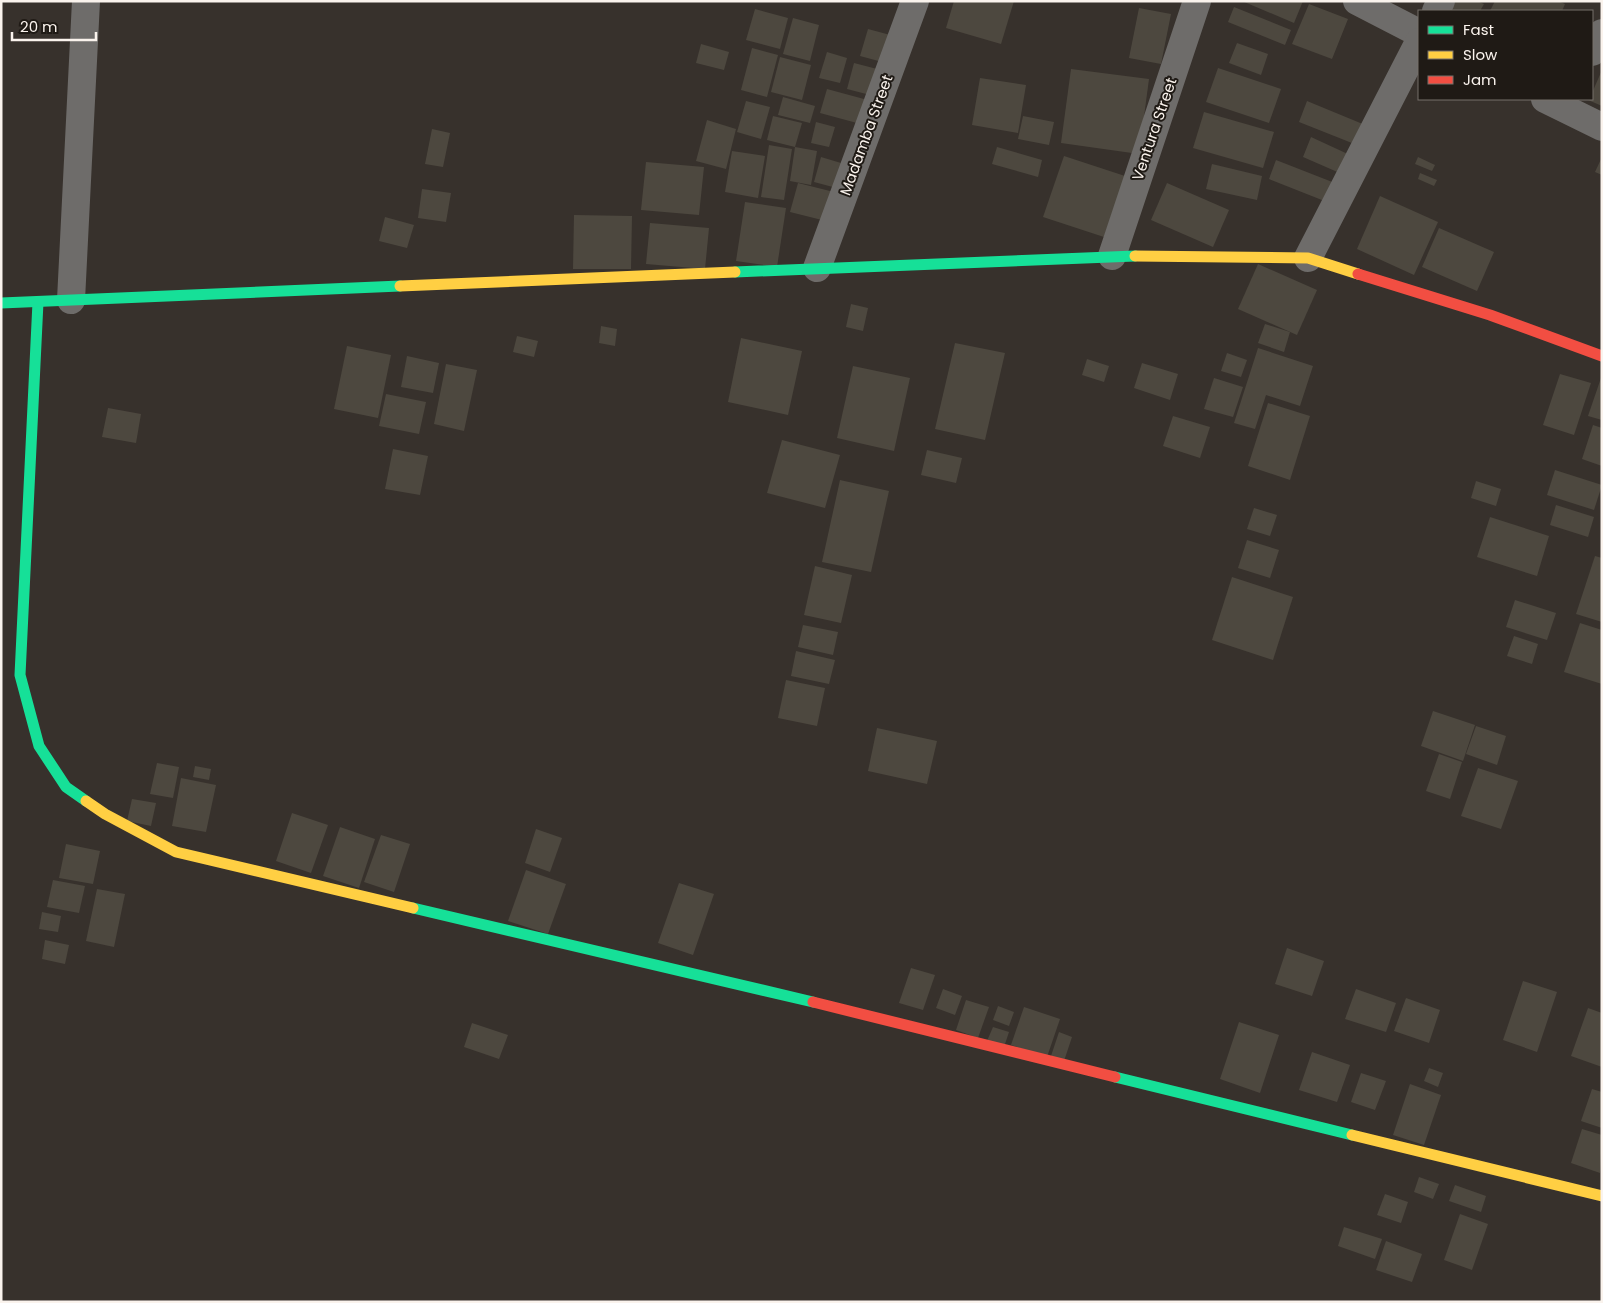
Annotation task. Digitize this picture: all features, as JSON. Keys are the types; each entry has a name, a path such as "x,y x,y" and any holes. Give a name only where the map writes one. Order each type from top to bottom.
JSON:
{"street":[{"path":"71,300 86,1"},
{"name":"Madamba Street","path":"817,268 915,1"},
{"name":"Ventura Street","path":"1112,256 1197,1"},
{"path":"1357,1 1418,32"},
{"path":"1593,50 1602,33"},
{"path":"1308,258 1418,44"},
{"path":"1558,102 1602,127"},
{"path":"1,303 1112,256 1308,258 1490,315 1602,356"},
{"path":"38,302 20,674 39,746 66,787 105,814 176,852 715,978 1602,1196"}],"building":[{"path":"954,1 1014,1 1001,44 946,28"},
{"path":"1242,1 1303,1 1294,23"},
{"path":"1446,1 1477,1 1484,4 1481,10 1442,10"},
{"path":"1495,1 1558,1 1565,4 1562,10 1490,10"},
{"path":"1309,4 1348,19 1332,59 1292,44"},
{"path":"1234,7 1291,30 1285,45 1228,22"},
{"path":"1139,8 1171,14 1161,64 1129,58"},
{"path":"755,9 788,18 780,49 746,40"},
{"path":"793,18 819,25 810,61 783,54"},
{"path":"868,29 894,36 886,63 860,56"},
{"path":"1237,43 1268,54 1261,75 1229,63"},
{"path":"701,44 729,52 724,70 696,63"},
{"path":"752,48 778,55 767,97 741,90"},
{"path":"827,52 847,58 840,83 819,78"},
{"path":"780,57 811,65 802,100 771,92"},
{"path":"854,63 881,70 874,96 847,89"},
{"path":"1218,68 1281,89 1269,123 1206,102"},
{"path":"1071,69 1149,79 1139,154 1061,143"},
{"path":"1602,70 1602,106 1588,100 1593,100 1593,91"},
{"path":"980,78 1026,85 1018,133 972,125"},
{"path":"827,89 875,102 868,126 820,113"},
{"path":"783,97 815,106 810,123 778,115"},
{"path":"746,101 770,107 761,139 737,132"},
{"path":"1307,101 1370,127 1362,147 1299,122"},
{"path":"1204,112 1274,132 1263,168 1193,148"},
{"path":"773,116 802,123 795,147 767,140"},
{"path":"1023,116 1054,122 1049,145 1018,139"},
{"path":"707,120 736,129 726,169 696,161"},
{"path":"816,122 835,127 829,147 811,143"},
{"path":"432,129 450,133 443,167 425,164"},
{"path":"1311,137 1350,155 1342,174 1303,157"},
{"path":"769,145 792,149 784,200 761,197"},
{"path":"795,147 817,151 811,185 790,181"},
{"path":"997,147 1042,160 1038,177 992,164"},
{"path":"732,151 765,156 758,198 725,192"},
{"path":"1064,156 1125,176 1104,237 1043,217"},
{"path":"821,157 851,166 844,190 814,182"},
{"path":"1418,157 1435,165 1432,171 1415,164"},
{"path":"1602,157 1602,175 1595,172"},
{"path":"1276,160 1340,185 1332,204 1269,179"},
{"path":"646,162 704,167 699,215 641,210"},
{"path":"1212,164 1262,176 1257,200 1206,189"},
{"path":"1420,173 1437,180 1434,186 1418,179"},
{"path":"798,183 838,193 830,222 790,212"},
{"path":"1167,183 1229,210 1213,247 1151,220"},
{"path":"422,189 451,193 446,222 418,218"},
{"path":"1380,196 1438,222 1414,275 1357,249"},
{"path":"745,202 786,208 777,267 736,261"},
{"path":"574,215 632,216 631,269 573,269"},
{"path":"385,217 414,225 407,248 379,241"},
{"path":"650,223 709,228 705,269 646,264"},
{"path":"1439,228 1494,252 1477,291 1422,267"},
{"path":"1258,264 1317,290 1297,335 1238,309"},
{"path":"851,304 868,308 863,331 846,327"},
{"path":"1265,324 1290,332 1284,352 1258,343"},
{"path":"601,326 617,329 615,346 599,343"},
{"path":"517,336 538,341 534,357 513,352"},
{"path":"741,338 802,351 788,415 728,402"},
{"path":"955,343 1005,353 985,440 935,429"},
{"path":"347,346 391,355 378,418 334,409"},
{"path":"1258,348 1313,366 1300,406 1266,395 1255,429 1234,423"},
{"path":"1227,353 1247,360 1241,377 1221,371"},
{"path":"407,356 439,363 433,393 401,387"},
{"path":"1087,359 1109,366 1104,382 1082,375"},
{"path":"1142,363 1178,374 1170,400 1134,388"},
{"path":"446,364 477,370 464,431 434,424"},
{"path":"853,366 910,378 894,451 837,438"},
{"path":"1560,374 1591,383 1574,435 1543,425"},
{"path":"1602,375 1602,420 1588,416"},
{"path":"1214,378 1243,387 1233,417 1204,409"},
{"path":"386,394 426,402 419,434 379,426"},
{"path":"1268,403 1310,416 1290,480 1248,466"},
{"path":"108,408 141,414 136,443 102,437"},
{"path":"1173,416 1210,427 1200,458 1163,446"},
{"path":"1593,425 1602,428 1602,466 1582,459"},
{"path":"782,440 840,455 825,508 767,493"},
{"path":"393,449 428,456 420,495 385,489"},
{"path":"927,450 962,458 956,483 921,475"},
{"path":"1555,470 1602,485 1594,510 1547,495"},
{"path":"840,480 889,491 871,572 822,562"},
{"path":"1476,481 1501,489 1496,506 1471,498"},
{"path":"1556,505 1594,517 1588,537 1550,525"},
{"path":"1254,508 1277,515 1270,536 1247,529"},
{"path":"1490,517 1549,536 1537,576 1477,557"},
{"path":"1247,540 1279,550 1270,578 1238,568"},
{"path":"1595,556 1602,558 1602,622 1576,614"},
{"path":"815,566 852,575 841,623 804,615"},
{"path":"1232,577 1293,597 1273,660 1212,640"},
{"path":"1515,600 1556,613 1547,640 1506,627"},
{"path":"1580,623 1602,630 1602,684 1564,672"},
{"path":"803,625 838,632 833,655 798,647"},
{"path":"1514,636 1538,644 1532,664 1507,656"},
{"path":"796,651 835,660 829,684 791,676"},
{"path":"786,680 825,688 817,726 778,718"},
{"path":"1433,711 1475,725 1463,761 1421,746"},
{"path":"1476,726 1506,736 1497,765 1466,754"},
{"path":"877,728 937,741 927,784 868,771"},
{"path":"1439,754 1462,762 1450,799 1426,791"},
{"path":"157,763 179,767 173,798 150,794"},
{"path":"195,766 211,769 209,780 193,777"},
{"path":"1478,768 1518,781 1501,829 1461,816"},
{"path":"181,778 216,785 206,832 172,826"},
{"path":"132,799 156,803 151,826 127,821"},
{"path":"292,813 328,825 311,873 276,861"},
{"path":"340,827 375,839 359,888 323,876"},
{"path":"536,829 562,838 550,872 525,863"},
{"path":"381,835 410,844 394,892 364,882"},
{"path":"66,844 100,851 93,884 59,878"},
{"path":"526,870 566,884 548,934 508,921"},
{"path":"53,880 85,886 79,913 47,907"},
{"path":"679,883 714,894 693,955 658,943"},
{"path":"97,889 125,894 114,947 86,941"},
{"path":"42,912 61,916 58,932 39,929"},
{"path":"45,940 69,945 65,964 42,959"},
{"path":"1287,948 1324,961 1312,996 1275,984"},
{"path":"911,968 935,975 923,1010 899,1003"},
{"path":"1523,981 1557,992 1537,1052 1503,1040"},
{"path":"943,989 962,996 955,1015 936,1008"},
{"path":"1356,989 1396,1003 1386,1032 1345,1019"},
{"path":"1406,998 1440,1010 1429,1043 1394,1031"},
{"path":"966,1000 989,1007 978,1038 956,1030"},
{"path":"998,1006 1014,1012 1009,1026 993,1020"},
{"path":"1024,1007 1060,1019 1047,1057 1011,1045"},
{"path":"1588,1008 1602,1013 1602,1067 1571,1056"},
{"path":"1239,1022 1279,1035 1260,1093 1220,1079"},
{"path":"472,1023 508,1035 499,1059 464,1047"},
{"path":"993,1027 1009,1032 1004,1047 987,1041"},
{"path":"1059,1032 1072,1037 1064,1061 1051,1056"},
{"path":"1312,1052 1350,1065 1337,1102 1299,1090"},
{"path":"1429,1068 1443,1073 1438,1087 1424,1081"},
{"path":"1361,1073 1386,1081 1375,1110 1351,1102"},
{"path":"1410,1084 1441,1095 1424,1145 1393,1135"},
{"path":"1592,1089 1602,1092 1602,1128 1581,1121"},
{"path":"1582,1129 1602,1135 1600,1173 1571,1163"},
{"path":"1419,1177 1439,1184 1433,1199 1414,1192"},
{"path":"1455,1185 1486,1196 1481,1212 1449,1201"},
{"path":"1385,1194 1408,1202 1401,1223 1377,1215"},
{"path":"1460,1214 1488,1224 1472,1270 1444,1260"},
{"path":"1344,1227 1382,1239 1375,1259 1338,1246"},
{"path":"1386,1241 1422,1254 1412,1282 1376,1270"}],"traffic: fast":[{"path":"735,272 1135,256"},
{"path":"1,303 400,286"},
{"path":"38,302 20,675 39,746 66,787 86,801"},
{"path":"413,908 813,1002"},
{"path":"1115,1077 1352,1135"}],"traffic: slow":[{"path":"1135,256 1308,258 1358,274"},
{"path":"400,286 735,272"},
{"path":"86,801 105,814 176,852 413,908"},
{"path":"1352,1135 1602,1196"}],"traffic: jam":[{"path":"1358,274 1490,315 1602,356"},
{"path":"813,1002 1115,1077"}]}
